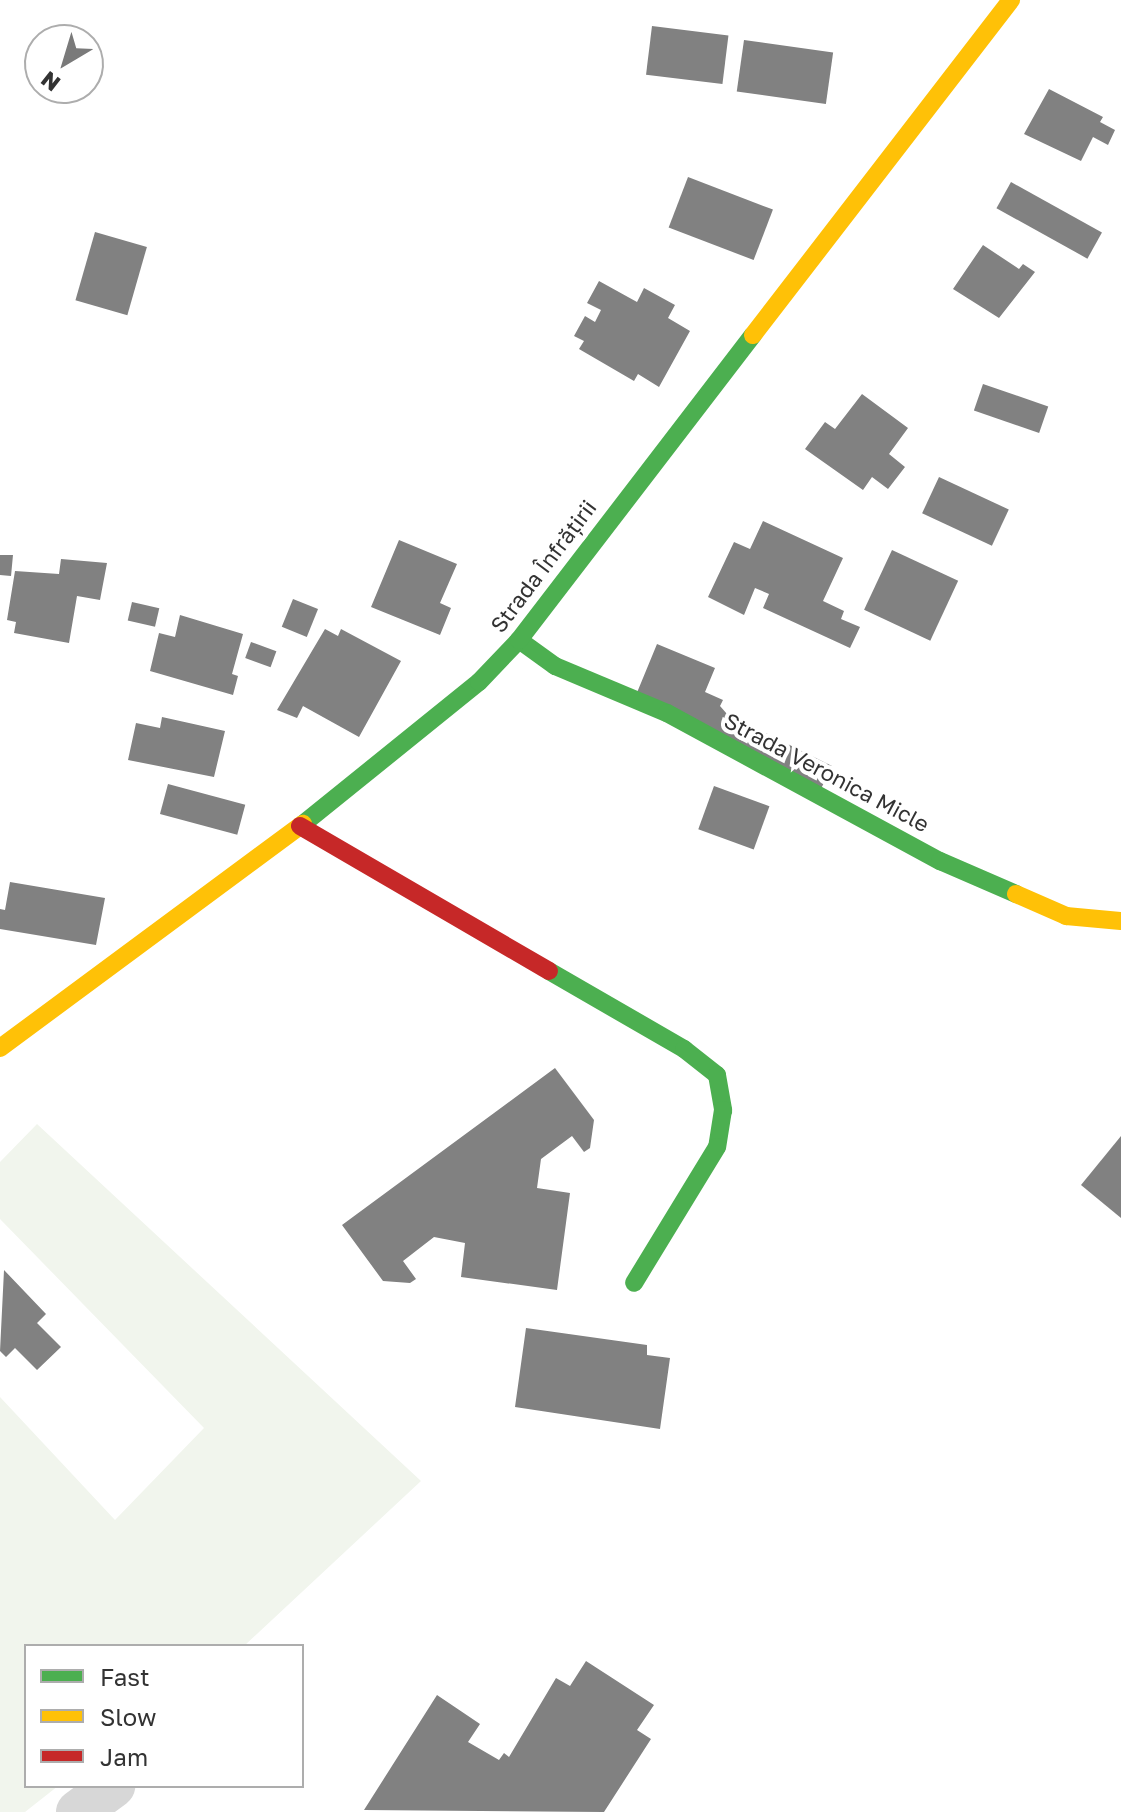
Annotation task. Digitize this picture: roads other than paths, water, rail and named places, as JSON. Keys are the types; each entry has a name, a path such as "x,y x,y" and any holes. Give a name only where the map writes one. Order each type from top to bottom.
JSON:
{"main road":[{"name":"Strada Înfrățirii","path":"0,1048 300,826 479,682 519,640 1011,0"},
{"name":"Strada Veronica Micle","path":"519,640 555,666 667,713 940,861 1066,916 1121,921"},
{"path":"300,826 684,1049 717,1075 723,1110 717,1147 634,1283"}],"street":[{"path":"78,1812 110,1788"}]}
